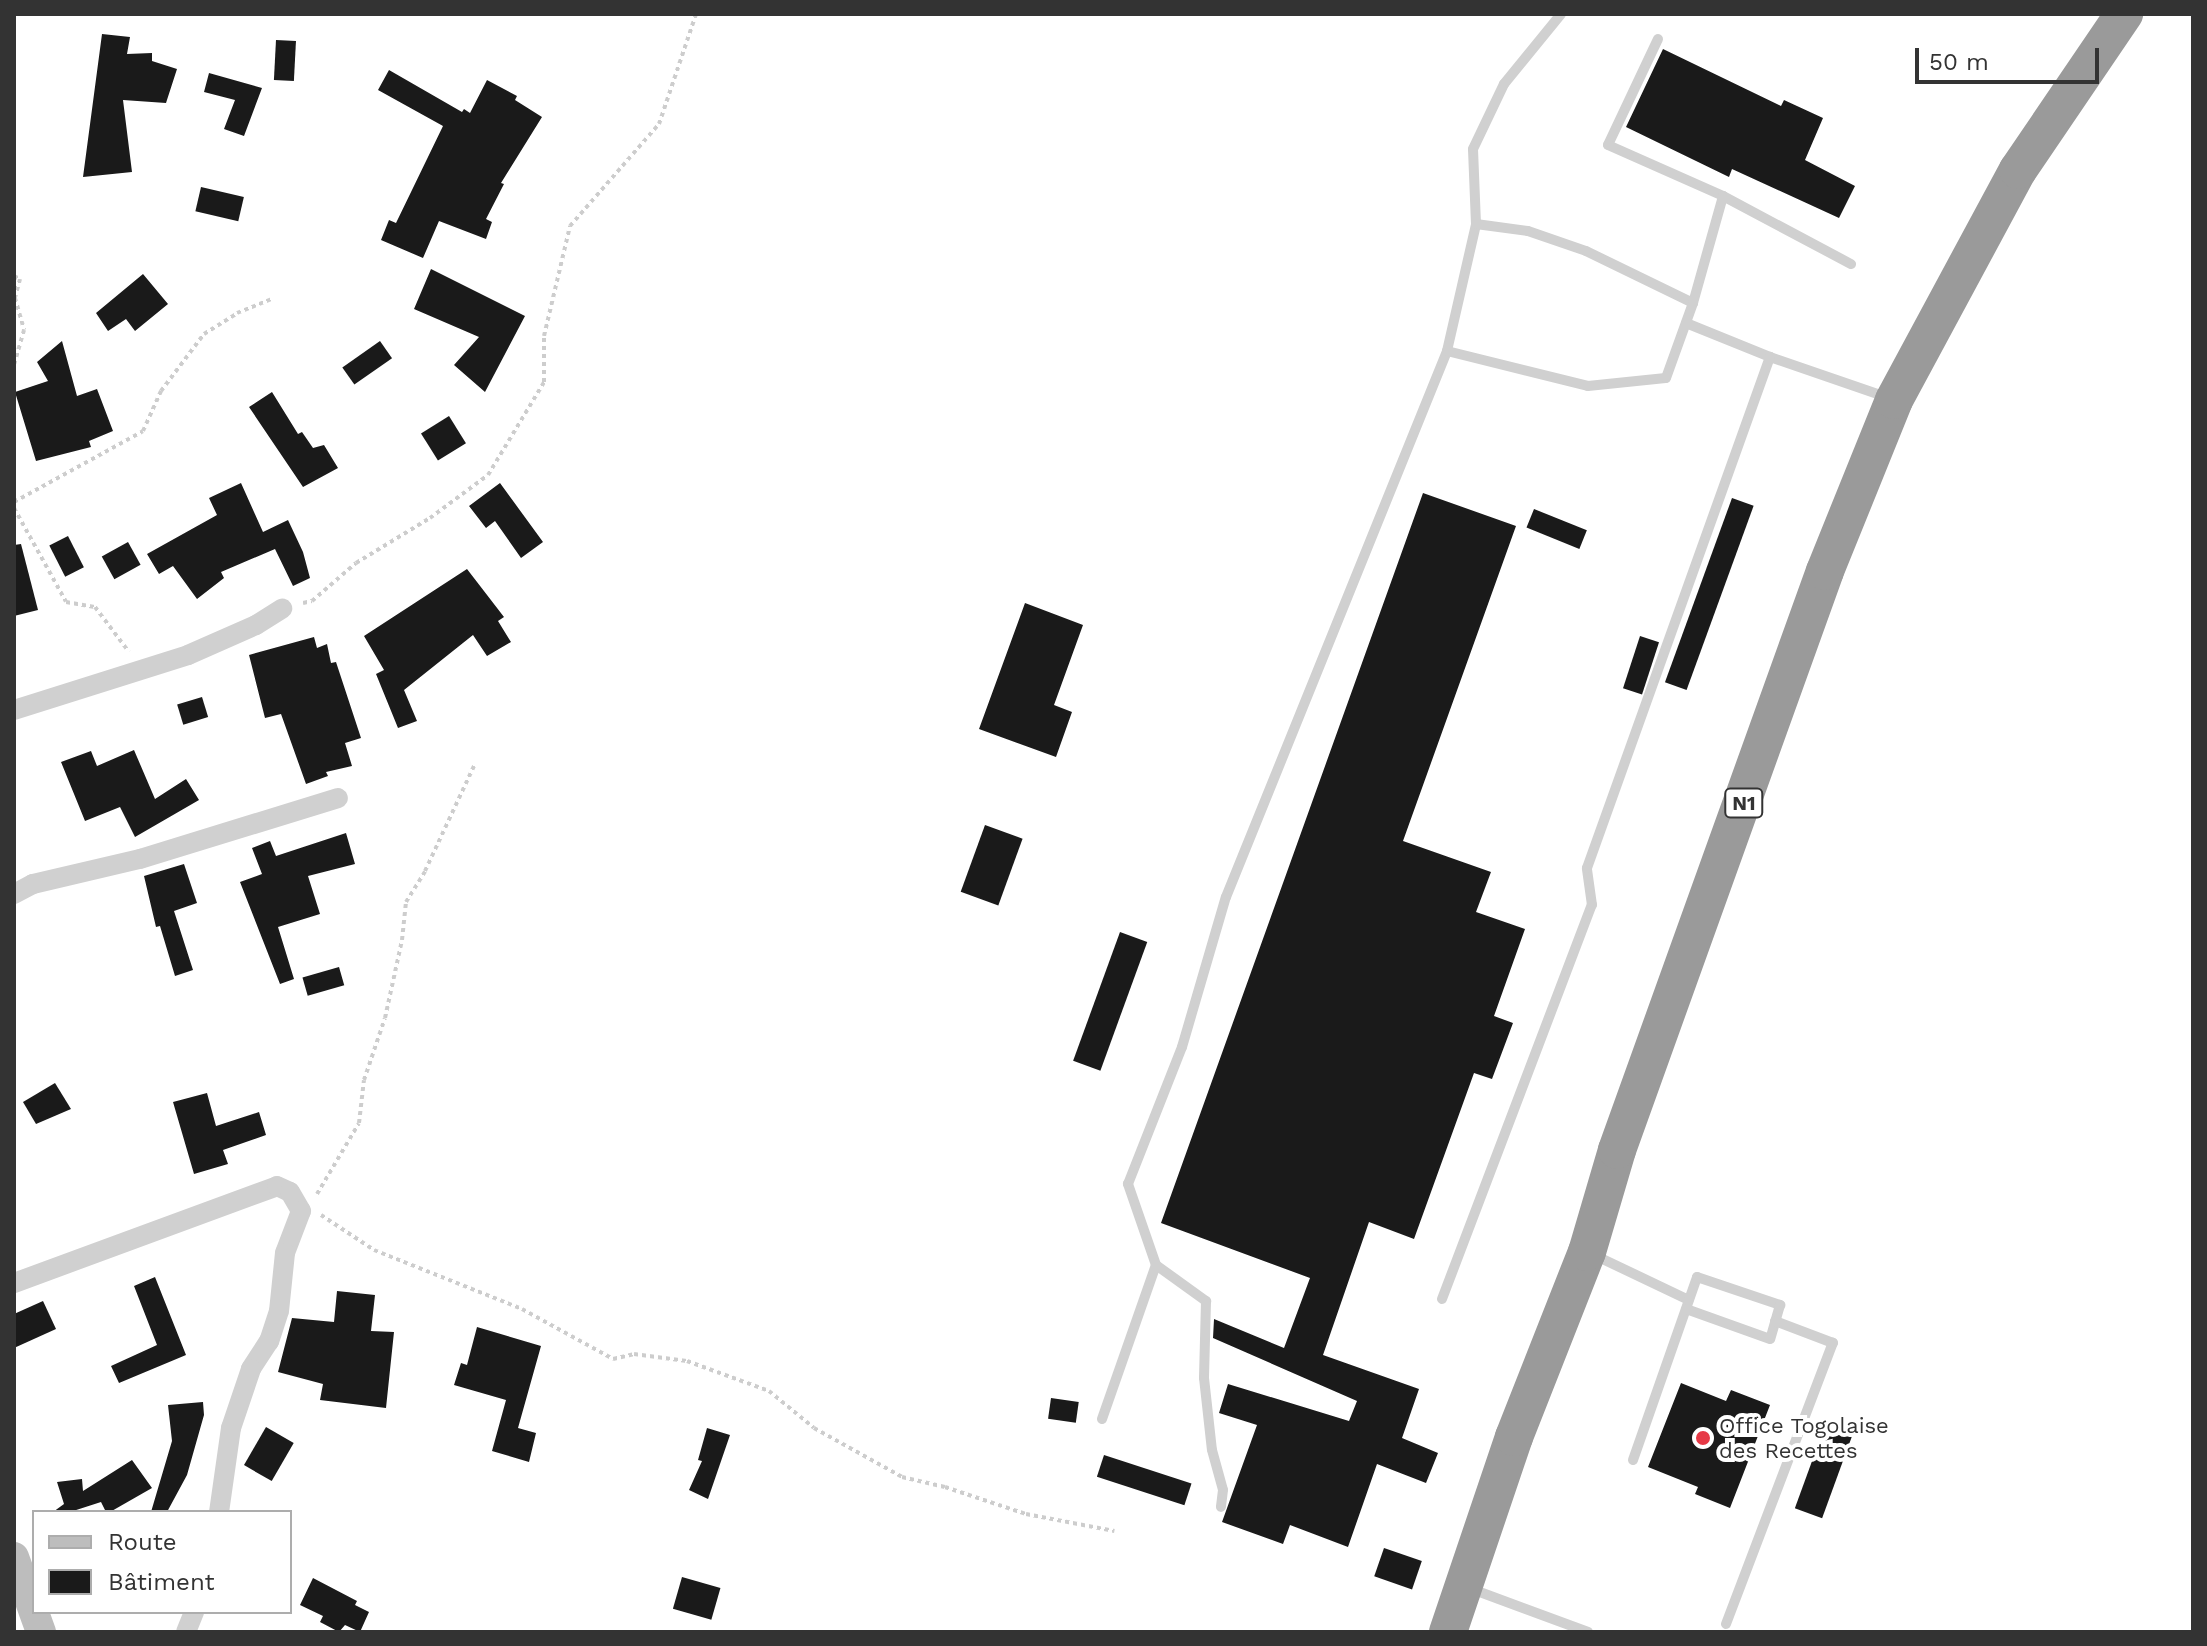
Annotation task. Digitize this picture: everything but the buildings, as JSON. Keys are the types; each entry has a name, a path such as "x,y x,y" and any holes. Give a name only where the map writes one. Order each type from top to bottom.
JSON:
{"highway":[{"name":"N1","path":"1448,1632 1514,1437 1587,1252 1617,1150 1825,571 1894,400 2018,170 2124,14"}],"main road":[{"path":"14,1557 32,1607"}],"street":[{"path":"14,710 188,655 256,625 282,609"},
{"path":"14,894 33,884 140,859 338,798"},
{"path":"14,1283 277,1186 290,1192 304,1205 285,1253 279,1311 269,1341 251,1369 231,1428 219,1510"}],"lane":[{"path":"1221,1507 1223,1490 1212,1450 1204,1378 1206,1301 1156,1265 1128,1184 1182,1047 1226,897 1447,351 1476,224 1473,149 1504,84 1561,14"},
{"path":"1658,39 1608,145 1723,196 1851,264"},
{"path":"1447,351 1588,386 1666,378 1693,303 1723,196"},
{"path":"1476,224 1528,231 1586,251 1693,303"},
{"path":"1686,323 1770,357 1894,400"},
{"path":"1442,1299 1592,905 1587,868 1770,357"},
{"path":"1587,1252 1687,1305 1770,1339 1780,1305 1697,1277 1687,1305 1633,1460"},
{"path":"1102,1419 1156,1265"},
{"path":"1726,1624 1833,1343 1775,1321"},
{"path":"1464,1586 1588,1632"}],"path":[{"path":"282,609 312,601 356,563 430,518 488,475 544,382 544,336 570,226 659,124 696,14"},
{"path":"14,276 20,279 15,298 24,330 14,364"},
{"path":"14,502 143,431 161,391 204,334 237,313 272,299"},
{"path":"14,508 66,602 95,607 143,670"},
{"path":"474,766 425,871 406,902 402,940 385,1018 364,1080 359,1123 304,1205 374,1250 522,1309 613,1359 634,1354 687,1361 769,1391 814,1428 902,1477 945,1487 1026,1514 1114,1531"}],"place":[{"name":"Office Togolaise des Recettes","path":"1703,1438"}]}
